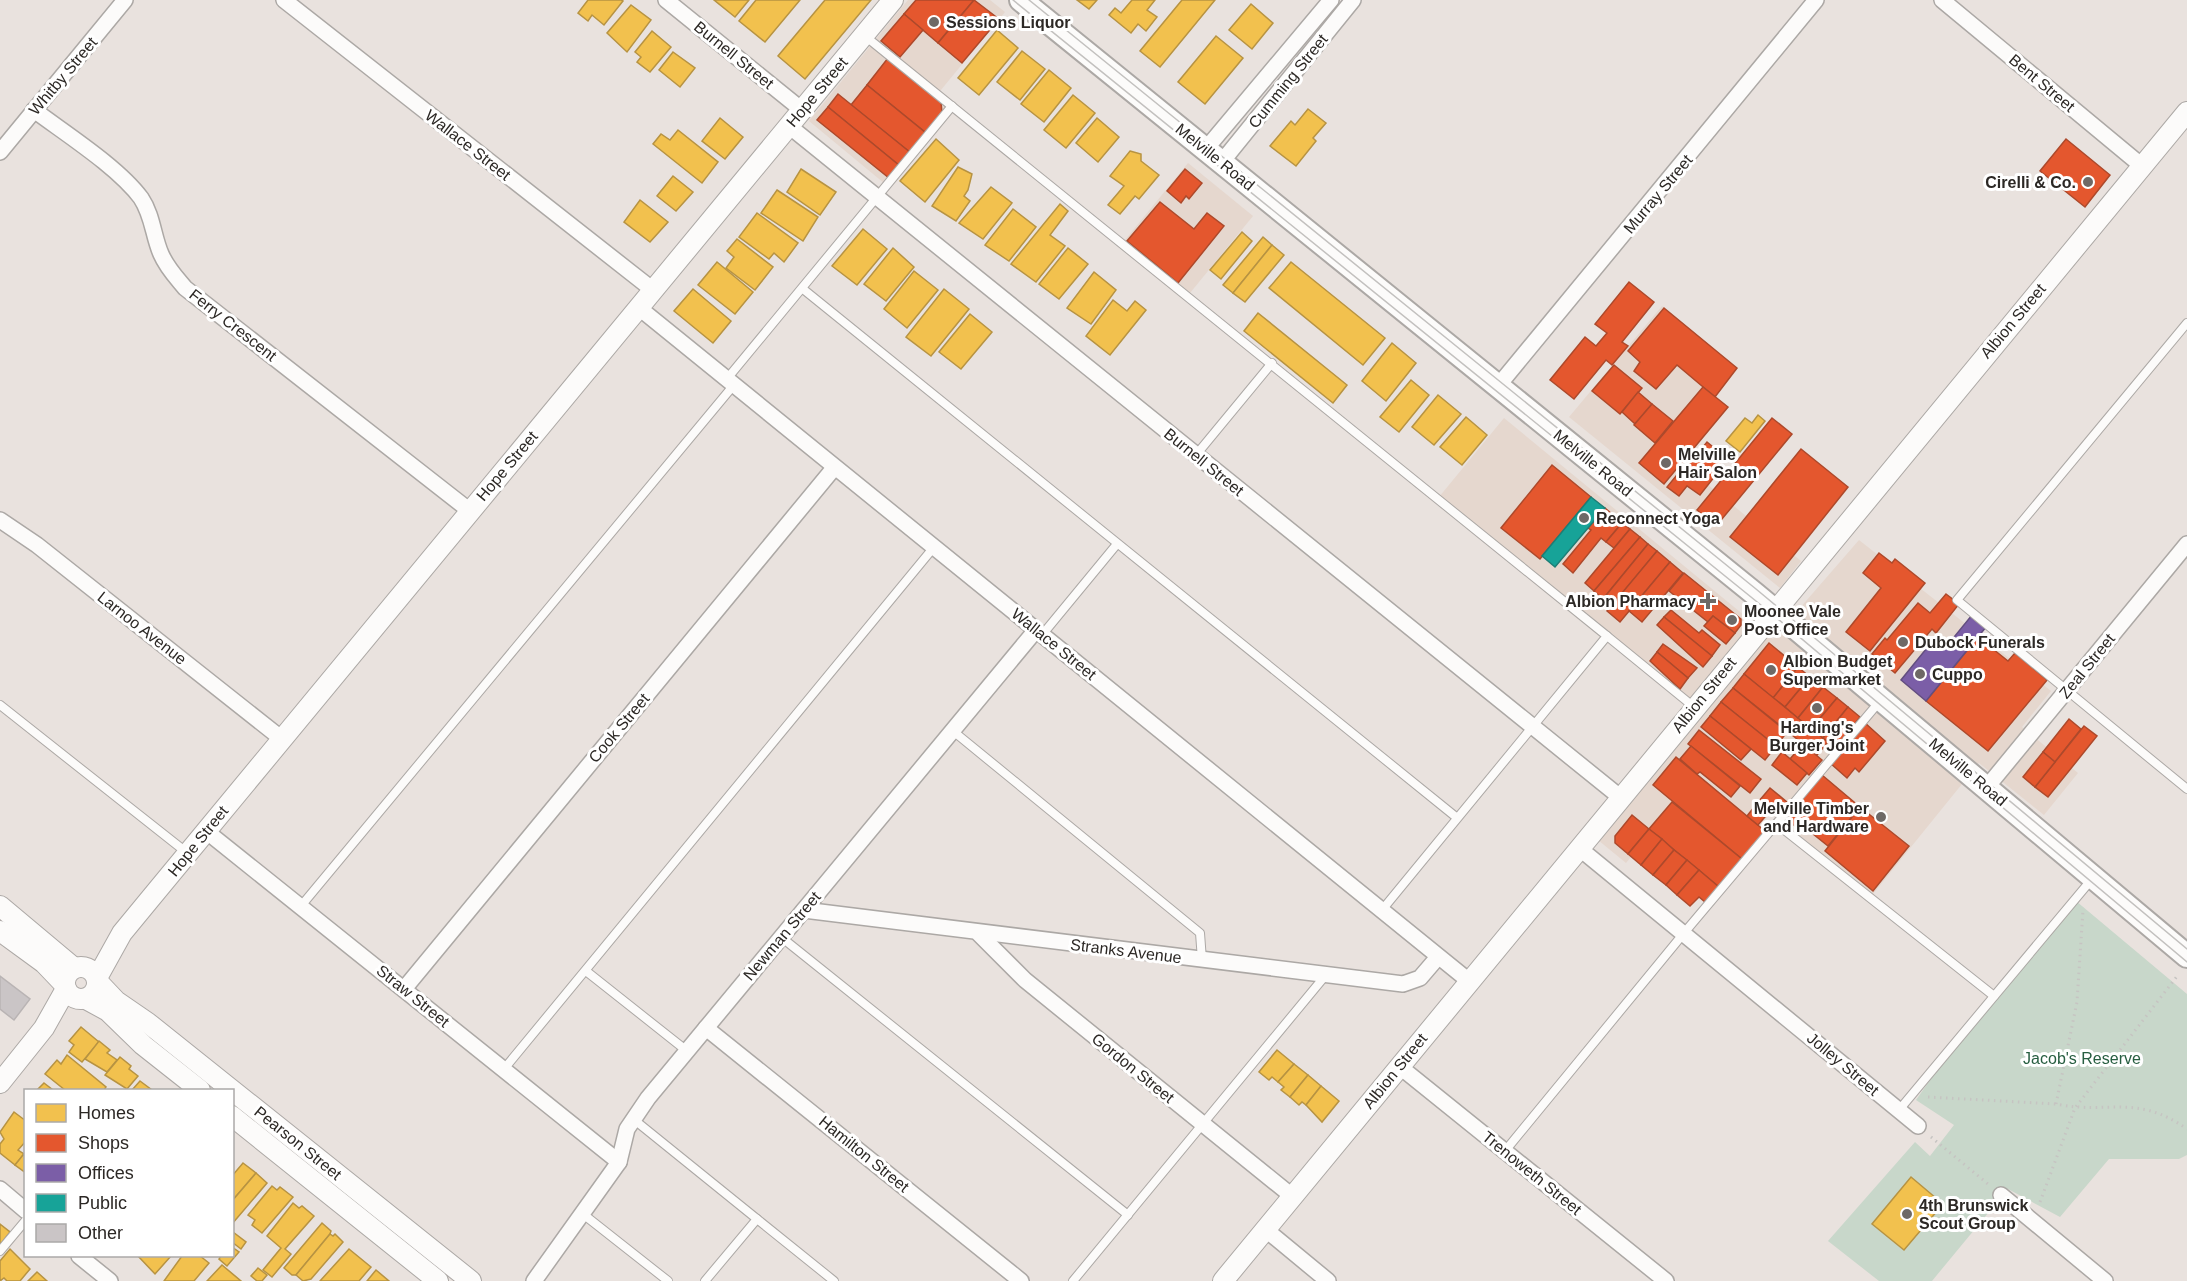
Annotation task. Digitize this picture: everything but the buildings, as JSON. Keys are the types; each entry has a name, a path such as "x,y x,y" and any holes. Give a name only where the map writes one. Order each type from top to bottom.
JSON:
{"main road":[{"name":"Melville Road","path":"1021,0 1775,610 2184,956"}],"street":[{"name":"Whitby Street","path":"0,152 125,0"},
{"name":"Wallace Street","path":"285,0 652,290"},
{"name":"Burnell Street","path":"666,0 802,110"},
{"name":"Hope Street","path":"0,1083 893,0"},
{"name":"Cumming Street","path":"1213,156 1331,0"},
{"name":"Cumming Street","path":"1213,156 1353,0"},
{"name":"Murray Street","path":"1498,386 1816,0"},
{"name":"Bent Street","path":"1942,0 2142,166"},
{"name":"Ferry Crescent","path":"34,110 124,180 141,198 150,214 160,253 171,273 185,288 470,511"},
{"name":"Albion Street","path":"1223,1281 2187,112"},
{"name":"Burnell Street","path":"789,126 1620,797"},
{"name":"Wallace Street","path":"638,308 1469,981"},
{"name":"Cook Street","path":"404,989 834,468"},
{"name":"Larnoo Avenue","path":"0,520 37,545 282,739"},
{"name":"Zeal Street","path":"1987,788 2187,544"},
{"name":"Newman Street","path":"534,1281 619,1162 632,1118 781,937 1039,632"},
{"name":"Straw Street","path":"206,831 619,1162"},
{"name":"Jolley Street","path":"1579,848 1918,1126"},
{"name":"Pearson Street","path":"0,906 143,1045 199,1089"},
{"name":"Stranks Avenue","path":"804,910 979,934 1408,984 1420,978 1438,957"},
{"name":"Pearson Street","path":"0,931 44,963 116,1001 148,1023 231,1089"},
{"name":"Gordon Street","path":"979,934 1025,980 1292,1196"},
{"name":"Hamilton Street","path":"706,1028 1021,1281"},
{"name":"Trenoweth Street","path":"1399,1066 1666,1281"},
{"name":"Pearson Street","path":"234,1092 471,1281"},
{"name":"Pearson Street","path":"234,1118 438,1281"},
{"path":"0,1189 24,1209"},
{"path":"2001,1195 2106,1281"},
{"path":"1265,1229 1328,1281"},
{"name":"Newman Street","path":"524,1281 551,1255"},
{"path":"81,1257 110,1281"}],"lane":[{"path":"864,35 1695,707"},
{"path":"301,906 729,383 952,106"},
{"path":"803,289 1456,817"},
{"path":"2187,323 1957,600 2187,789"},
{"path":"1196,455 1272,363"},
{"path":"1039,632 1117,544"},
{"path":"504,1069 934,547"},
{"path":"1382,910 1456,817 1607,636"},
{"path":"1505,1151 1683,933 1881,700"},
{"path":"0,705 188,853"},
{"path":"954,731 1200,933 1202,960"},
{"path":"1777,824 1994,996"},
{"path":"1899,1110 2094,878"},
{"path":"781,937 1128,1215"},
{"path":"586,971 687,1051"},
{"path":"1073,1281 1325,976"},
{"path":"632,1118 834,1281"},
{"path":"583,1214 668,1281"},
{"path":"705,1281 757,1219"},
{"path":"0,1251 24,1222"}],"path":[{"path":"2055,1104 2078,1002 2082,917 2086,902"},
{"path":"2040,1202 2075,1108 2184,956"},
{"path":"1899,1110 1916,1100 1931,1096 2055,1104 2075,1108 2111,1105 2166,1114 2187,1129"},
{"path":"1918,1126 2001,1195"}],"shaded area":[{"path":"908,0 990,0 1005,12 936,96 952,109 890,188 809,121"},
{"path":"1188,163 1253,216 1190,293 1125,240"},
{"path":"1662,306 1737,368 1715,397 1703,387 1657,443 1801,561 1780,588 1569,417"},
{"path":"1504,418 1773,639 1859,540 2051,691 2022,727 2078,773 2044,815 1979,763 1873,894 1770,814 1712,885 1650,834 1626,863 1598,840 1702,711 1439,497"}],"green space":[{"name":"Jacob's Reserve","path":"2076,901 2187,994 2187,1155 2179,1159 2109,1159 2060,1217 2008,1189 1932,1281 1879,1281 1828,1241 1915,1142 1930,1156 1954,1125 1916,1100 1937,1070"}],"tram line":[{"path":"1013,0 1772,614 2187,962"},
{"path":"1029,0 1756,589 2187,949"}],"place":[{"name":"Sessions Liquor","path":"934,22"},
{"name":"Cirelli & Co.","path":"2088,182"},
{"name":"Melville Hair Salon","path":"1666,463"},
{"name":"Reconnect Yoga","path":"1584,518"},
{"name":"Albion Pharmacy","path":"1708,601"},
{"name":"Moonee Vale Post Office","path":"1732,620"},
{"name":"Dubock Funerals","path":"1903,642"},
{"name":"Albion Budget Supermarket","path":"1771,670"},
{"name":"Cuppo","path":"1920,674"},
{"name":"Harding's Burger Joint","path":"1817,708"},
{"name":"Melville Timber and Hardware","path":"1881,817"},
{"name":"4th Brunswick Scout Group","path":"1907,1214"}]}
